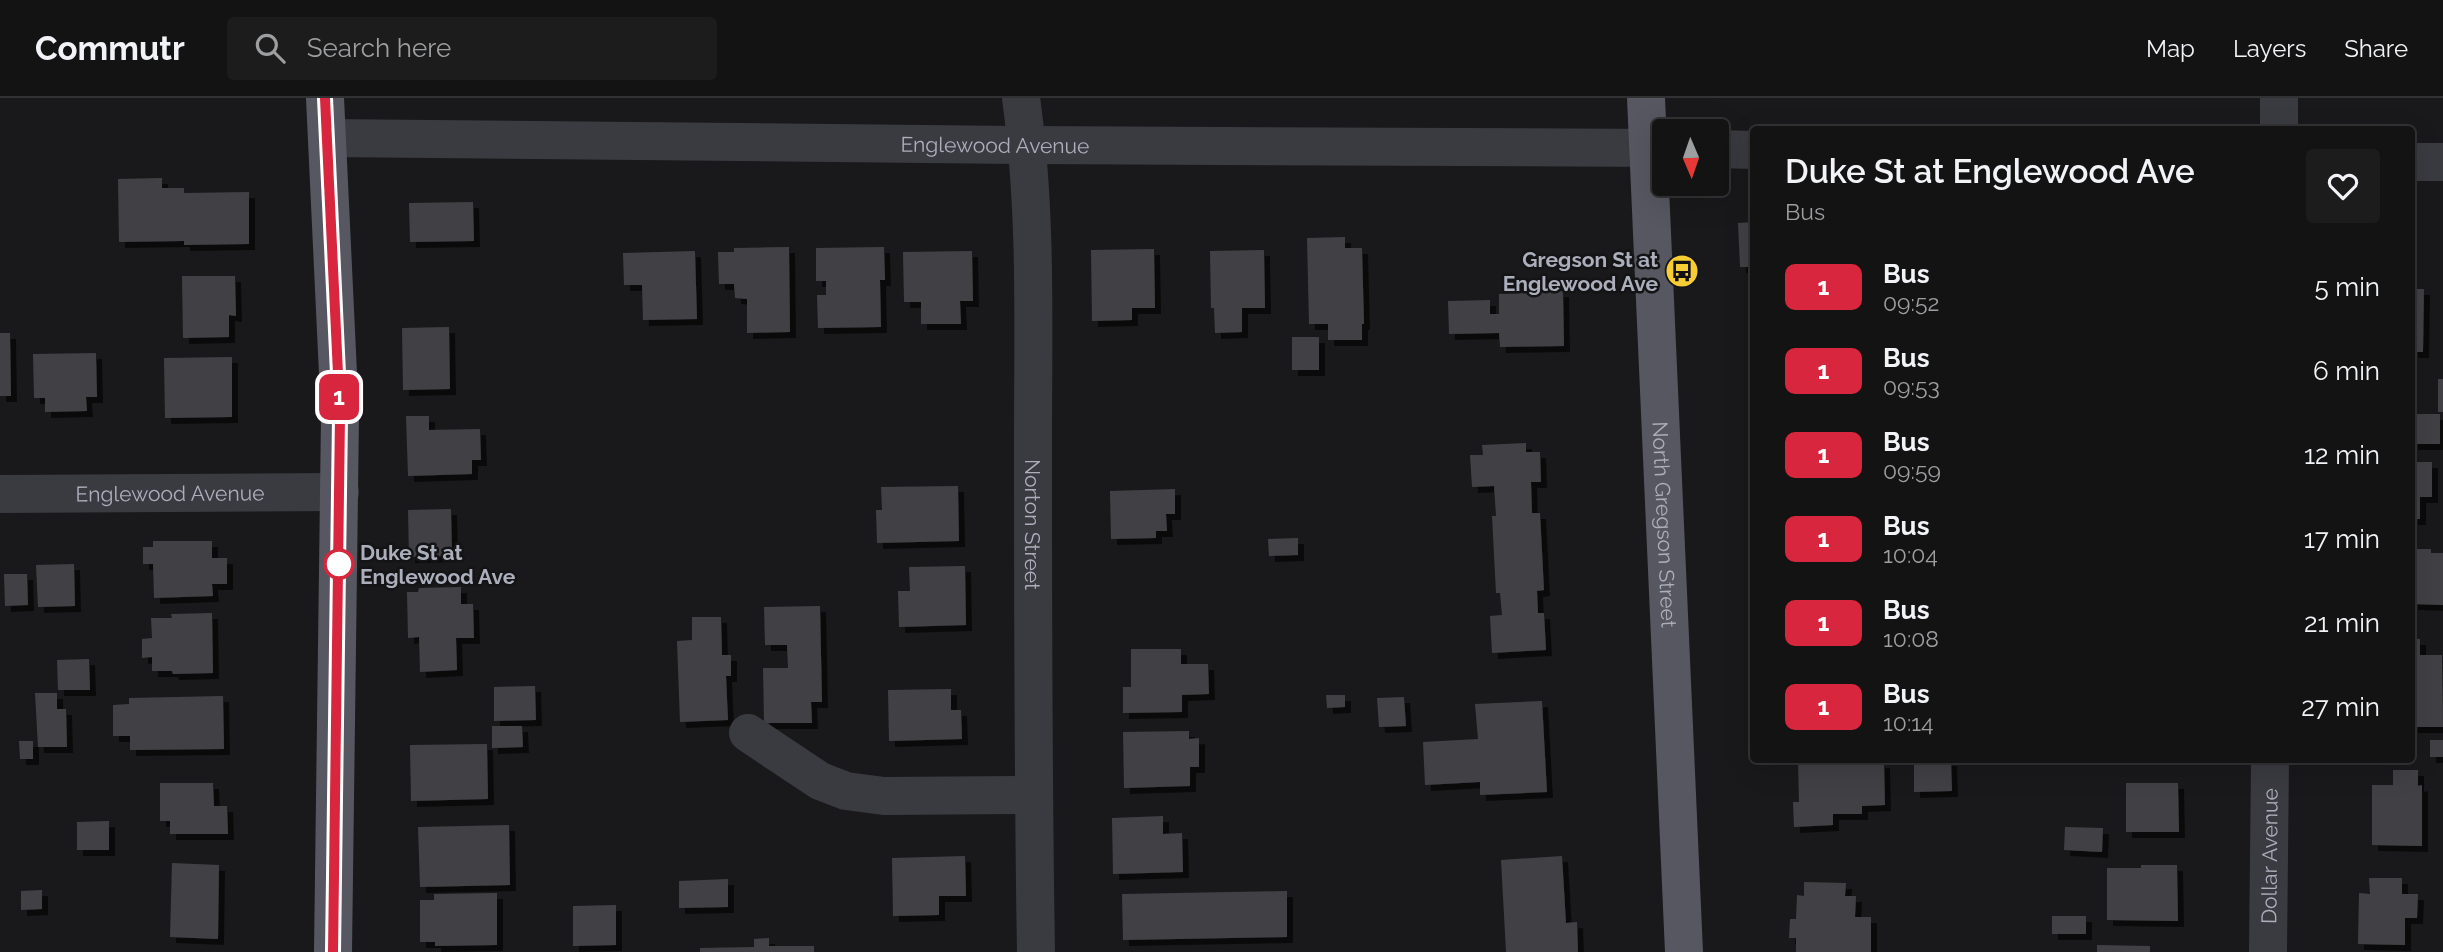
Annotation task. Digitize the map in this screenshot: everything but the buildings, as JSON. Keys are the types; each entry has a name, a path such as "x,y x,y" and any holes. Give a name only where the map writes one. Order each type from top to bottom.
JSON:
{"main road":[{"path":"325,98 340,416 333,952"},
{"name":"North Gregson Street","path":"1646,98 1652,128"},
{"name":"North Gregson Street","path":"1658,196 1684,952"}],"street":[{"name":"Norton Street","path":"1021,98 1028,145 1033,268 1036,952"},
{"path":"2278,126 2279,98"},
{"name":"Englewood Avenue","path":"327,138 1652,148"},
{"path":"1729,149 1750,150"},
{"path":"2415,162 2443,162"},
{"name":"Englewood Avenue","path":"0,494 340,492"},
{"path":"748,733 820,781 846,791 884,796 1034,796"},
{"name":"Dollar Avenue","path":"2268,952 2270,763"}],"bus line":[{"name":"1","path":"325,98 340,416 333,952"}],"place":[{"name":"Gregson St at Englewood Ave","path":"1682,271"},
{"name":"Duke St at Englewood Ave","path":"339,564"}]}
